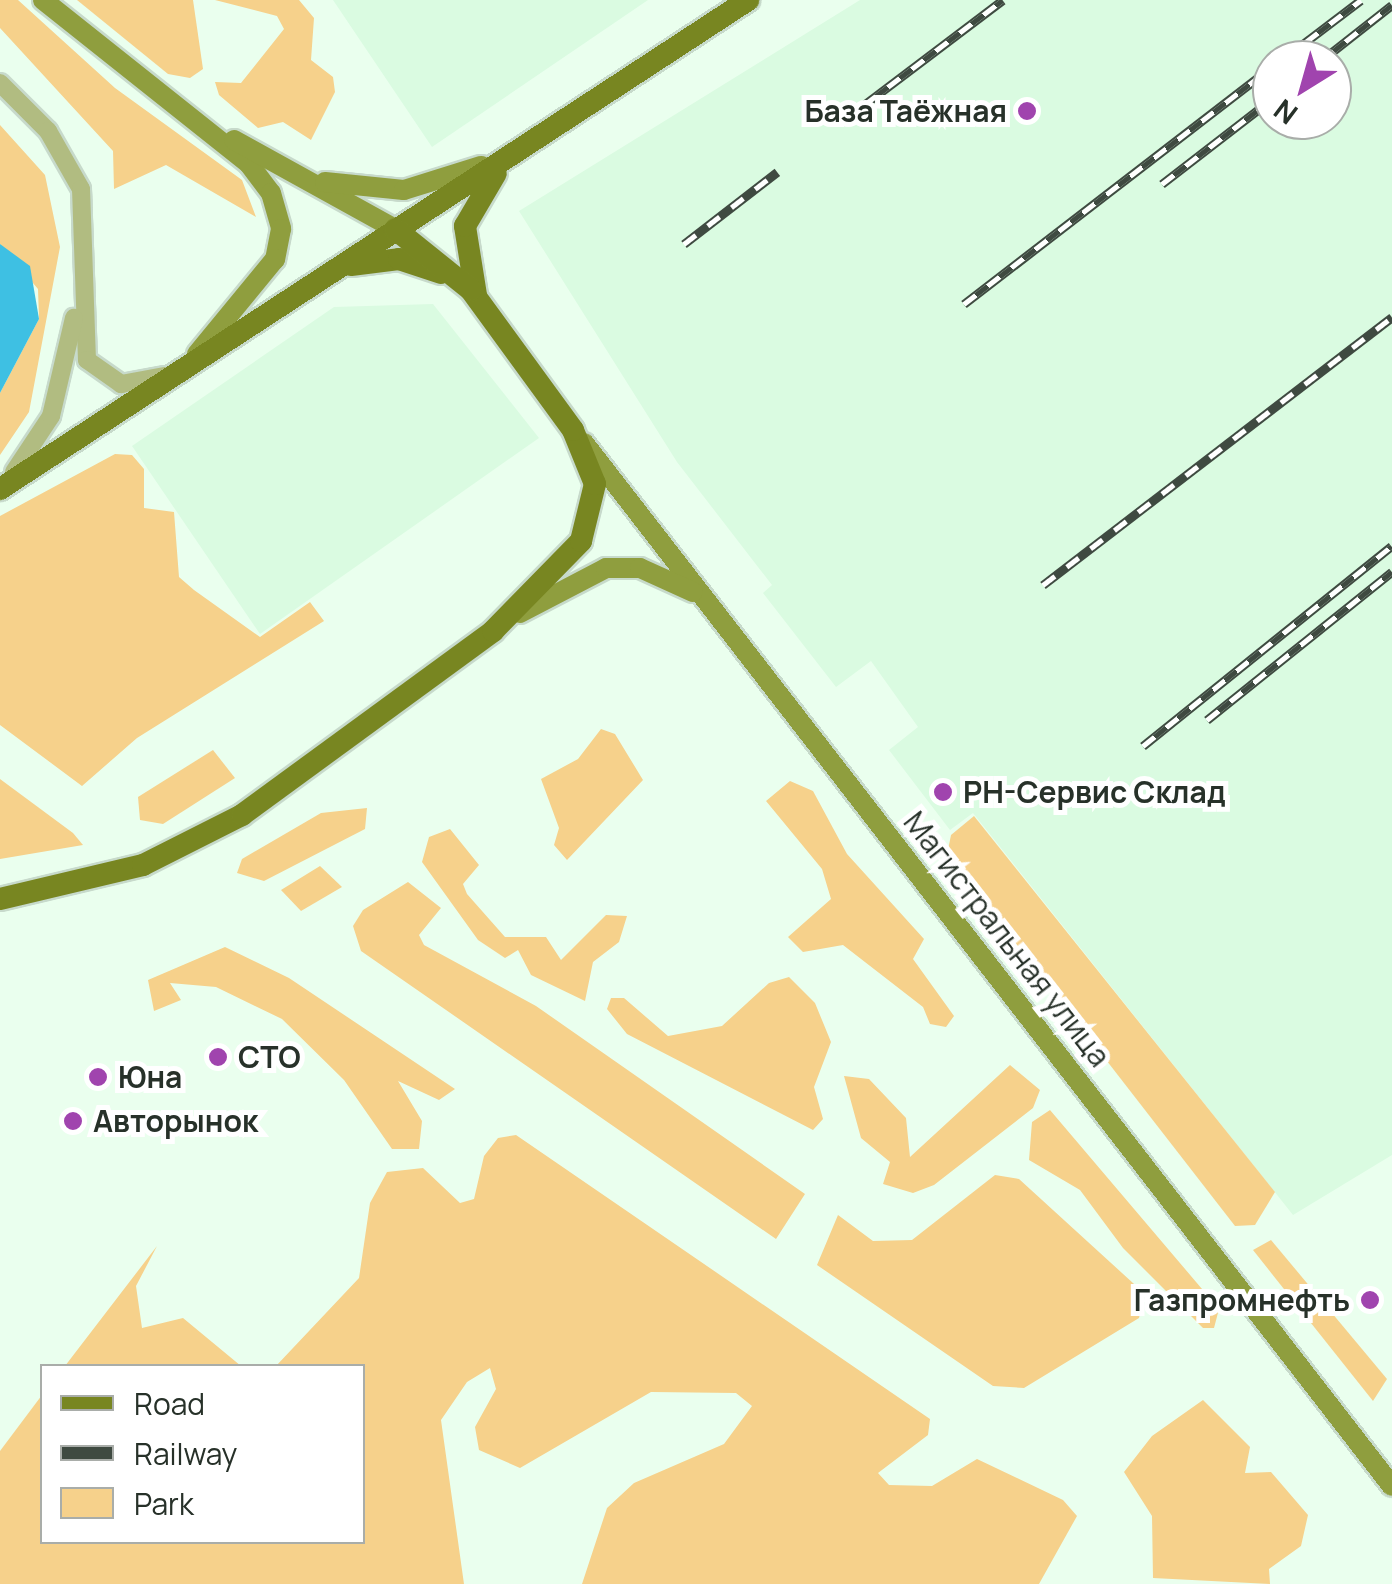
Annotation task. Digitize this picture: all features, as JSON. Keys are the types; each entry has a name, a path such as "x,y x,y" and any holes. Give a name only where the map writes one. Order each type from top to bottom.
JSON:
{"main road":[{"path":"43,0 260,177 281,229 268,274 196,356"},
{"path":"0,488 165,376 748,0"},
{"path":"171,104 395,229 479,303 573,430 594,484 586,530 493,631"},
{"path":"302,176 404,190 524,146"},
{"path":"479,303 465,226 476,196 524,146"},
{"path":"306,286 348,265 399,259 432,268 479,303"},
{"name":"Магистральная улица","path":"573,430 1392,1486"},
{"path":"0,899 110,876 224,824 493,631 575,577 606,568 660,574 714,612"}],"street":[{"path":"0,83 76,176 92,368 120,384 165,376"},
{"path":"0,488 46,429 83,278"}],"shaded area":[{"path":"333,0 648,0 432,147"},
{"path":"860,0 1392,0 1392,1155 1293,1215 973,813 950,830 889,750 918,727 871,661 836,687 763,593 772,585 677,462 519,211"},
{"path":"433,304 539,438 260,634 132,446 334,307"}],"green space":[{"path":"0,0 18,0 115,88 242,180 256,217 166,165 114,189 113,151 0,28"},
{"path":"77,0 193,0 203,69 190,78 168,74"},
{"path":"215,0 299,0 314,18 311,60 333,77 335,92 311,140 283,122 258,128 219,95 215,82 241,83 284,29 277,16"},
{"path":"0,125 45,175 60,247 29,412 0,455 0,393 39,319 38,289 0,244"},
{"path":"115,454 132,455 144,469 144,508 174,512 179,577 194,590 260,637 310,602 324,621 137,738 82,786 0,725 0,516"},
{"path":"601,729 615,734 643,780 567,860 554,845 559,828 541,779 578,759"},
{"path":"213,750 235,778 163,824 140,820 138,797"},
{"path":"0,779 73,833 83,845 0,859"},
{"path":"790,781 813,791 847,854 924,939 913,959 954,1016 946,1027 930,1024 923,1007 843,945 803,952 788,937 831,899 822,869 766,801"},
{"path":"367,808 365,829 264,881 237,873 242,859 321,813"},
{"path":"974,816 1275,1192 1255,1225 1235,1226 947,855 951,835"},
{"path":"450,829 479,865 463,884 467,894 505,937 546,937 561,960 606,915 627,916 619,942 593,962 585,1001 531,975 518,950 505,958 478,940 422,862 429,837"},
{"path":"320,866 342,887 301,911 281,890"},
{"path":"408,882 441,908 419,935 424,945 536,1006 805,1194 776,1239 361,951 353,926 363,910"},
{"path":"225,947 289,978 455,1089 439,1100 398,1081 422,1121 419,1149 392,1149 344,1080 282,1019 216,987 170,983 181,1000 154,1011 148,980"},
{"path":"789,977 815,1003 831,1042 814,1087 823,1119 813,1130 627,1034 607,1009 611,998 624,998 668,1036 722,1026 769,983"},
{"path":"1010,1065 1040,1090 1033,1108 934,1185 913,1193 883,1184 890,1162 861,1138 844,1076 869,1079 906,1118 910,1157"},
{"path":"1050,1110 1219,1309 1214,1328 1203,1328 1123,1248 1080,1190 1029,1160 1032,1122"},
{"path":"516,1135 930,1419 928,1435 878,1473 889,1485 932,1486 977,1459 1063,1500 1077,1516 1039,1584 582,1584 607,1508 634,1483 724,1444 752,1406 736,1393 651,1392 520,1468 479,1450 475,1427 496,1389 490,1368 467,1382 441,1420 464,1584 0,1584 0,1451 40,1398 40,1544 365,1544 365,1364 278,1364 359,1278 370,1203 387,1172 423,1168 460,1203 474,1199 484,1156 498,1138"},
{"path":"995,1175 1019,1179 1145,1294 1139,1318 1024,1388 993,1386 817,1265 838,1215 873,1241 912,1240"},
{"path":"1271,1240 1387,1379 1373,1401 1253,1250"},
{"path":"157,1246 136,1286 142,1328 183,1318 239,1364 67,1364"},
{"path":"1203,1400 1250,1447 1245,1473 1271,1472 1308,1515 1301,1546 1269,1569 1270,1584 1153,1578 1152,1516 1124,1472 1152,1436"}],"water":[{"path":"0,244 30,266 39,319 0,393"}],"railway":[{"path":"864,105 1003,0"},
{"path":"1308,40 1361,0"},
{"path":"1347,40 1392,5"},
{"path":"964,304 1252,82"},
{"path":"1162,184 1252,114"},
{"path":"684,244 777,172"},
{"path":"1043,585 1392,317"},
{"path":"1143,746 1392,546"},
{"path":"1207,720 1392,572"}],"place":[{"name":"База Таёжная","path":"1027,111"},
{"name":"РН-Сервис Cклад","path":"943,792"},
{"name":"СТО","path":"218,1057"},
{"name":"Юна","path":"98,1077"},
{"name":"Авторынок","path":"73,1121"},
{"name":"Газпромнефть","path":"1370,1300"}]}
